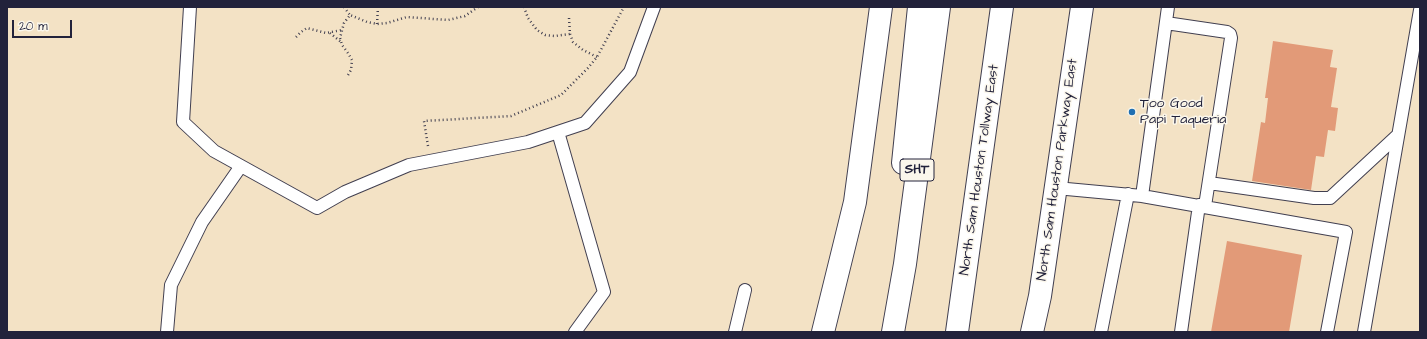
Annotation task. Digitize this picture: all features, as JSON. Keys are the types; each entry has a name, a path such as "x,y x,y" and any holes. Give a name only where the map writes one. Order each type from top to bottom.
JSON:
{"main road":[{"path":"822,332 855,202 881,7"},
{"path":"905,264 901,186 919,7"},
{"name":"SHT","path":"893,332 905,264 939,7"},
{"name":"North Sam Houston Tollway East","path":"957,332 1002,7"},
{"name":"North Sam Houston Parkway East","path":"1032,332 1040,296 1082,7"}],"lane":[{"path":"190,7 183,122 214,151 317,208 345,192 409,165 528,142 585,123 630,72 654,7"},
{"path":"1142,196 1168,7"},
{"path":"1364,332 1420,10"},
{"path":"1166,23 1227,32 1230,34 1231,38 1209,183 1202,206 1181,332"},
{"path":"558,132 604,292 575,332"},
{"path":"1209,183 1314,198 1330,198 1398,135"},
{"path":"167,332 172,285 202,222 241,166"},
{"path":"1056,188 1142,196 1346,232 1327,332"},
{"path":"1101,332 1128,194"},
{"path":"735,332 745,290"}],"path":[{"path":"344,7 350,15 367,22 377,24 387,23 407,17 439,20 458,18 465,16 478,7"},
{"path":"377,24 378,7"},
{"path":"524,7 528,18 541,33 555,36 570,34"},
{"path":"430,161 424,121 511,116 561,95 597,58 624,7"},
{"path":"341,43 340,38 344,23 350,15"},
{"path":"569,18 570,34 573,42 582,50 597,58"},
{"path":"296,37 307,28 329,32 342,30"},
{"path":"329,32 341,43 352,60 351,70 348,75"}],"building":[{"path":"1273,41 1333,50 1330,67 1337,68 1331,107 1338,108 1335,131 1328,130 1324,157 1316,156 1311,190 1252,181 1261,122 1265,123 1268,98 1265,98"},
{"path":"1227,241 1302,255 1289,332 1211,332"}],"place":[{"name":"Too Good Papi Taqueria","path":"1132,112"}]}
